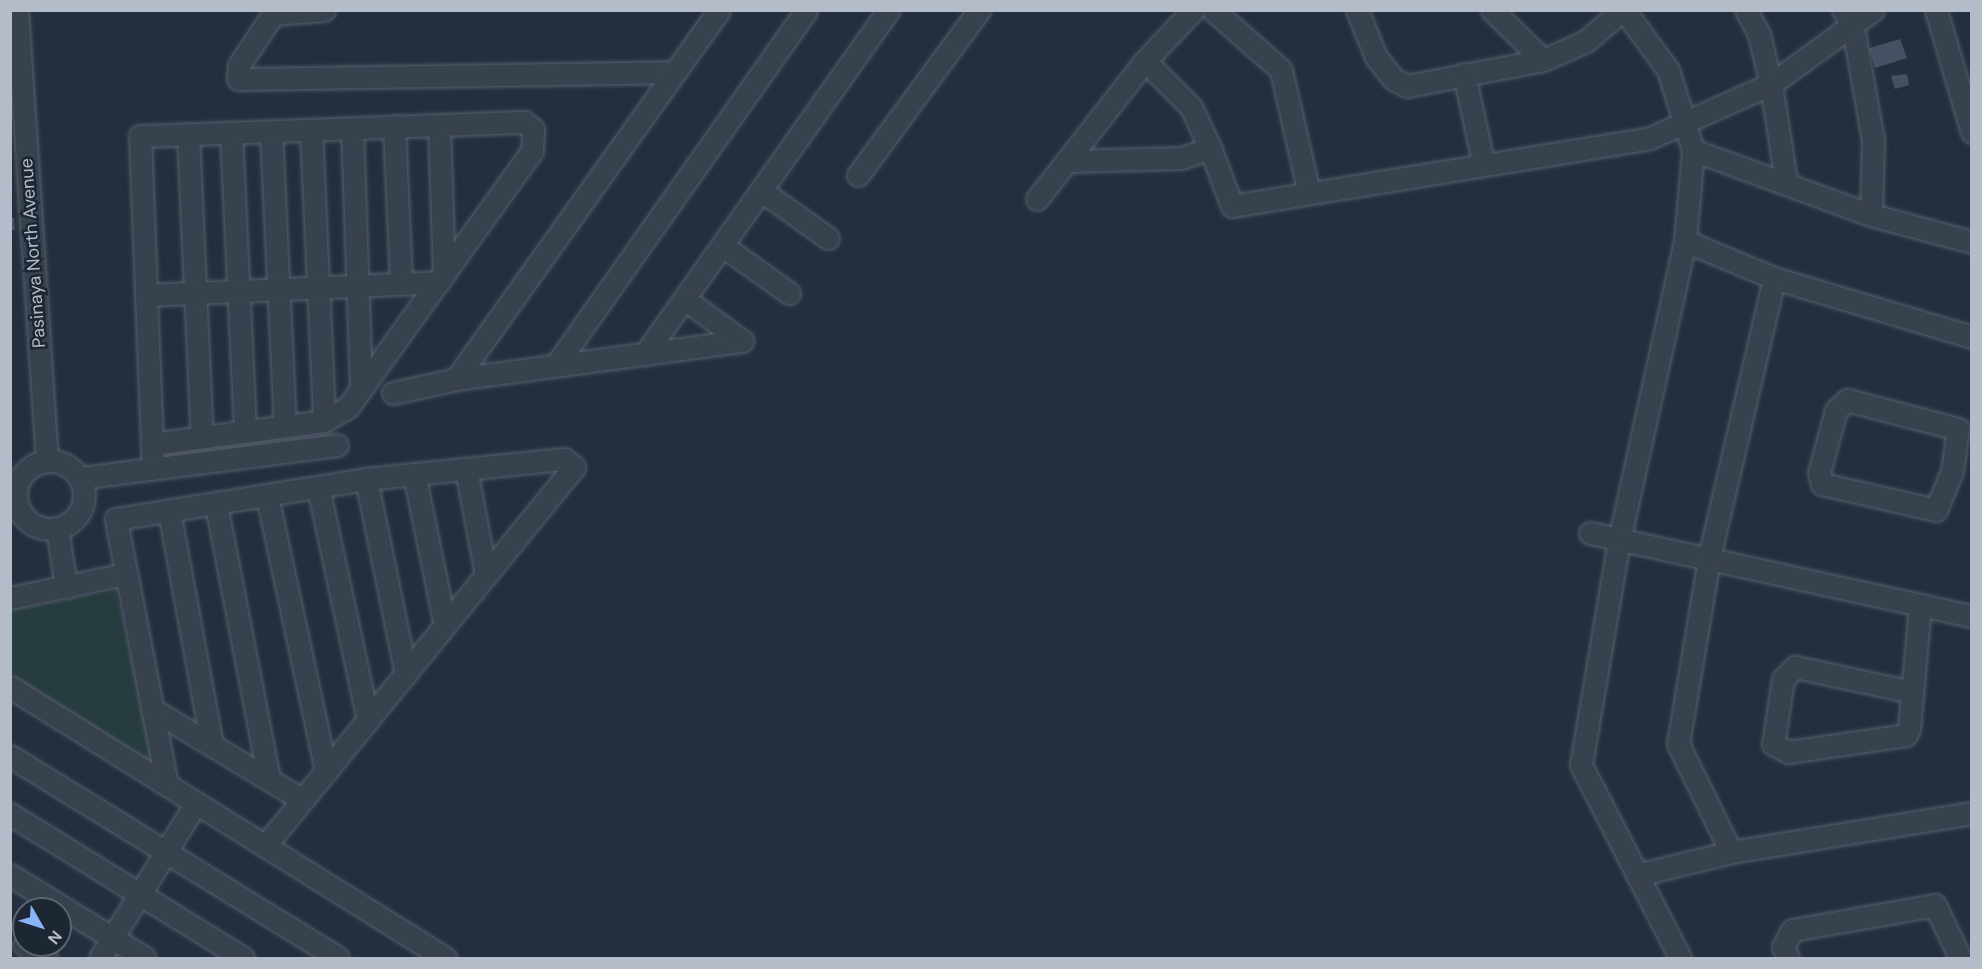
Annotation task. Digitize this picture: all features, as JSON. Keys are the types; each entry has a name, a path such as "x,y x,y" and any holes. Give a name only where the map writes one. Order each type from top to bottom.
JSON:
{"street":[{"path":"324,10 273,14 239,65 238,79 674,72"},
{"path":"456,379 719,10"},
{"path":"556,365 806,10"},
{"path":"645,354 686,300 889,10"},
{"path":"858,175 979,10"},
{"path":"1036,199 1069,161 1145,62 1193,10"},
{"path":"1213,10 1281,70 1309,193"},
{"path":"1356,10 1376,57 1400,85 1543,60 1586,40 1623,10 1668,70 1687,122 1693,150 1684,241 1619,540 1581,765 1680,958"},
{"path":"1492,10 1543,60"},
{"path":"1746,10 1759,34 1771,84 1786,181"},
{"path":"1145,62 1191,107 1210,148 1232,206 1483,162 1650,138 1771,84 1848,19 1873,10"},
{"path":"1936,10 1971,132"},
{"name":"Pasinaya North Avenue","path":"15,19 47,460"},
{"path":"1848,19 1873,141 1871,215"},
{"path":"1464,74 1483,162"},
{"path":"152,444 324,421 348,407 532,151 536,136 524,122 140,136 146,295 153,469"},
{"path":"439,125 441,278"},
{"path":"394,126 402,282"},
{"path":"352,128 362,389"},
{"path":"311,130 324,421"},
{"path":"271,131 285,426"},
{"path":"231,133 245,432"},
{"path":"188,134 202,438"},
{"path":"1069,161 1182,158 1210,148"},
{"path":"1693,150 1786,181 1871,215 1971,242"},
{"path":"762,191 828,238"},
{"path":"1684,241 1774,278 1971,337"},
{"path":"723,246 789,293"},
{"path":"146,295 441,278"},
{"path":"1731,852 1678,744 1709,558 1774,278"},
{"path":"393,393 456,379 742,341 686,300"},
{"path":"1847,400 1953,425 1961,434 1962,472 1943,504 1925,511 1830,490 1819,473 1836,410 1847,400"},
{"path":"80,478 337,445"},
{"path":"167,785 116,519 366,479 564,459 574,467 265,846"},
{"path":"47,460 64,463 80,478 82,507 72,521 57,528 32,524 14,505 16,487 24,472 47,460"},
{"path":"466,469 486,575"},
{"path":"414,474 445,625"},
{"path":"366,479 406,674"},
{"path":"318,487 368,720"},
{"path":"267,496 326,772"},
{"path":"216,504 268,779"},
{"path":"169,511 212,745"},
{"path":"57,528 66,586"},
{"path":"1590,532 1971,616"},
{"path":"10,598 126,574"},
{"path":"1912,692 1795,667 1783,679 1773,744 1788,752 1902,738 1909,729 1920,605"},
{"path":"10,687 265,846 434,956"},
{"path":"152,709 303,800"},
{"path":"10,756 338,958"},
{"path":"100,958 196,803"},
{"path":"1637,875 1731,852 1971,813"},
{"path":"10,814 243,958"},
{"path":"10,875 145,958"},
{"path":"1788,958 1783,947 1792,930 1935,905 1960,958"}],"green space":[{"path":"116,591 152,755 147,762 11,677 10,610"}],"building":[{"path":"1900,39 1907,58 1875,68 1869,48"},
{"path":"1907,74 1909,85 1895,89 1891,76"},
{"path":"10,218 14,218 15,230 10,230"}]}
